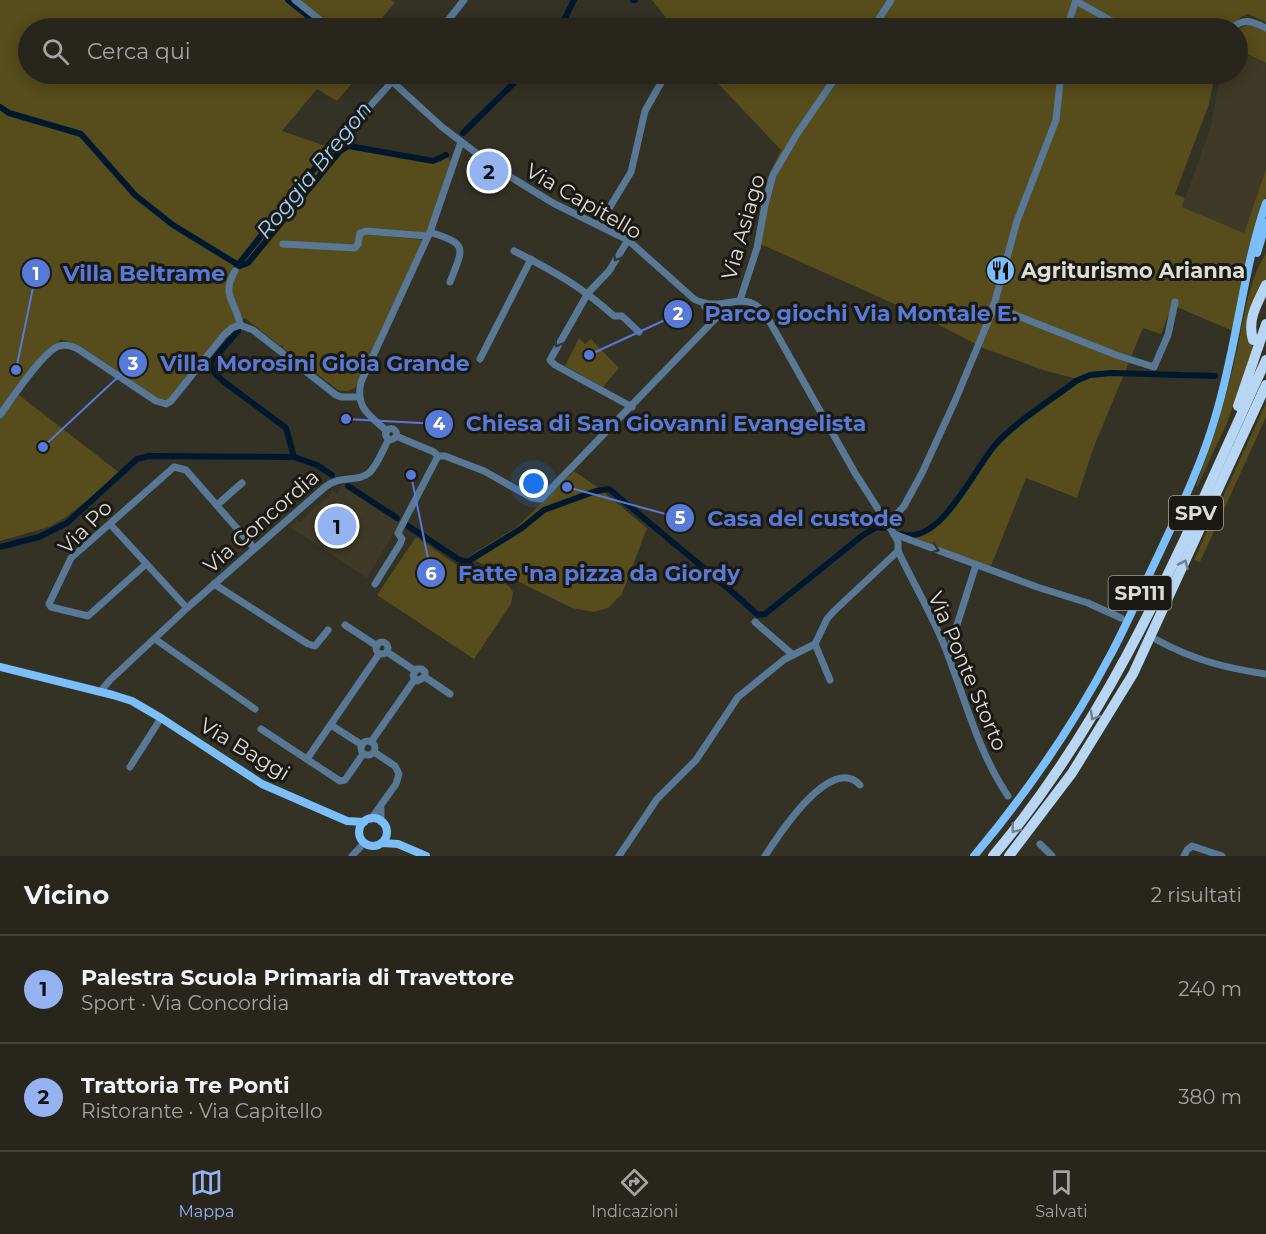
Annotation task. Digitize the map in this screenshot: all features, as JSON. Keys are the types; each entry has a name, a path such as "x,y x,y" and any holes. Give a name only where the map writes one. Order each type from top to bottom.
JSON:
{"highway":[{"path":"1253,340 1251,319 1266,285"},
{"path":"1123,665 1135,633 1232,420 1266,324"},
{"name":"SPV","path":"993,856 1061,766 1123,665 1164,583 1266,360"},
{"name":"SPV","path":"1009,856 1078,764 1133,674 1266,384"}],"main road":[{"name":"SP111","path":"974,856 1043,766 1112,654 1205,451 1224,390 1251,254 1266,203"},
{"name":"SP111","path":"1244,293 1266,223"},
{"name":"Via Baggi","path":"0,667 132,701 262,784 347,821 359,833 364,843"},
{"path":"359,833 360,827 368,820"},
{"name":"Via Baggi","path":"347,821 381,822"},
{"path":"381,822 387,833 398,844"},
{"path":"382,843 387,833"},
{"path":"364,843 375,846 382,843 398,844 426,856"}],"street":[{"path":"294,0 317,18"},
{"path":"450,18 464,0"},
{"path":"879,18 891,0"},
{"path":"1070,18 1076,0 1107,18"},
{"path":"1248,22 1266,28"},
{"path":"352,126 390,84"},
{"name":"Via Capitello","path":"396,84 460,142 524,186 628,240 694,299 704,304 716,318"},
{"path":"599,225 631,172 645,111 660,84"},
{"name":"Via Asiago","path":"740,300 758,248 772,175 831,84"},
{"path":"887,525 904,506 922,473 955,401 993,306 1017,221 1056,120 1060,84"},
{"path":"460,142 429,234 361,382 359,397 366,414 391,435 434,452 438,456 445,456 484,471 532,498 541,500 716,318 726,307 726,303"},
{"path":"283,244 355,248 360,233 366,231 429,234 451,239 459,244 461,251 450,282"},
{"path":"628,240 609,271 588,293 550,360 555,365 632,407"},
{"path":"514,251 588,293 614,316 622,316 639,332"},
{"path":"480,359 531,259"},
{"path":"235,271 230,278 227,290 240,325"},
{"path":"704,304 740,300"},
{"name":"Via Ponte Storto","path":"740,300 760,307 766,315 894,534 898,542 898,551 948,653 985,756 1008,796"},
{"path":"993,306 1124,358 1154,367 1168,334 1175,302"},
{"path":"0,415 42,360 51,351 61,346 78,349 156,401 166,404 171,401 224,335 240,325 253,330 336,395 359,397"},
{"name":"Via Concordia","path":"100,692 187,608 334,480 358,477 371,471 391,435"},
{"path":"375,584 400,544 402,539 398,533 438,456"},
{"name":"Via Po","path":"146,564 88,616 51,607 49,604 71,558 174,467 186,470 255,548"},
{"path":"217,505 242,483"},
{"path":"110,524 187,608"},
{"path":"894,534 1088,603 1121,618"},
{"path":"619,856 657,799 707,746 738,697 793,655 815,644 833,612 898,551"},
{"path":"948,653 976,565"},
{"path":"214,584 308,644 315,646 328,630"},
{"path":"755,622 793,655"},
{"path":"345,625 383,655 387,652"},
{"path":"155,639 255,709"},
{"path":"1157,640 1206,662 1266,674"},
{"path":"307,759 378,650 380,643 386,643 387,652"},
{"path":"815,644 830,680"},
{"path":"387,652 414,670 422,669 425,677 450,694"},
{"path":"414,670 415,679"},
{"path":"415,679 419,681 425,677"},
{"path":"371,742 415,679"},
{"path":"130,767 161,718"},
{"path":"331,724 362,745"},
{"path":"261,729 343,782 363,754"},
{"path":"363,754 362,745 365,742 371,742"},
{"path":"371,742 374,752"},
{"path":"363,754 369,756 374,752"},
{"path":"368,820 396,784 399,774 395,766 374,752"},
{"path":"765,856 794,813 820,789 844,778 855,780 860,785"},
{"path":"381,806 381,822"},
{"path":"352,856 364,843"},
{"path":"1040,844 1052,856"},
{"path":"1184,856 1192,846 1222,856"}],"shaded area":[{"path":"0,0 391,0 395,3 382,18 18,18 18,84 351,84 337,101 317,89 282,131 343,152 353,146 440,162 447,157 453,163 426,232 364,228 364,234 424,240 362,380 349,391 338,390 245,318 171,400 160,400 79,345 61,339 42,359 0,414"},
{"path":"652,0 1266,0 1266,22 1248,14 1240,18 666,18"},
{"path":"1248,24 1266,31 1266,63 1248,55"},
{"path":"1248,55 1266,64 1266,169 1244,233 1182,207 1210,129 1219,84 1248,84"},
{"path":"718,84 1213,84 1209,104 1175,194 1185,198 1182,207 1244,233 1266,169 1266,196 1259,216 1233,331 1172,305 1161,334 1143,328 1093,449 1077,498 1026,478 991,566 913,540 911,533 924,529 936,521 960,494 1000,438 1077,379 1043,370 983,348 930,320 765,246 754,244 767,179 781,150"},
{"path":"1266,253 1266,280 1250,341 1253,348 1227,423 1197,487 1226,395 1249,292"},
{"path":"579,338 585,344 591,339 619,368 603,387 565,366"},
{"path":"19,395 121,474 66,517 49,527 0,541 0,420"},
{"path":"1266,403 1266,417 1200,562 1194,560"},
{"path":"574,471 600,489 647,528 622,594 608,608 594,612 572,608 468,557 518,526"},
{"path":"342,485 399,523 367,578 290,527 297,520 300,522 325,498 327,500 332,491 337,494"},
{"path":"416,537 486,585 501,582 513,592 511,604 474,659 377,595"}],"waterway":[{"name":"Roggia Bregon","path":"288,0 310,18"},
{"path":"565,18 574,0"},
{"path":"463,133 513,84"},
{"path":"0,107 9,113 81,134 135,195 173,225 240,266 248,263 340,151 349,146 433,161 446,155"},
{"name":"Roggia Bregon","path":"237,266 354,119"},
{"name":"Roggia Bregon","path":"238,331 211,362 213,370 223,381 286,428 294,457"},
{"path":"902,534 916,535 930,528 943,517 1004,435 1076,381 1090,375 1111,373 1215,376"},
{"path":"0,547 39,537 67,523 137,459 149,456 294,457 317,465 332,475"},
{"path":"348,486 397,518"},
{"path":"408,526 458,559 467,562 522,528 544,510 596,491 609,489 758,615 765,614 863,535 877,527 884,528"}],"place":[{"name":"Trattoria Tre Ponti","path":"489,171"},
{"name":"Agriturismo Arianna","path":"1000,270"},
{"name":"Parco giochi Via Montale E.","path":"589,355"},
{"name":"Villa Beltrame","path":"16,370"},
{"name":"Chiesa di San Giovanni Evangelista","path":"346,419"},
{"name":"Villa Morosini Gioia Grande","path":"43,447"},
{"name":"Fatte 'na pizza da Giordy","path":"411,475"},
{"name":"Casa del custode","path":"567,487"},
{"name":"Palestra Scuola Primaria di Travettore","path":"337,526"}]}
